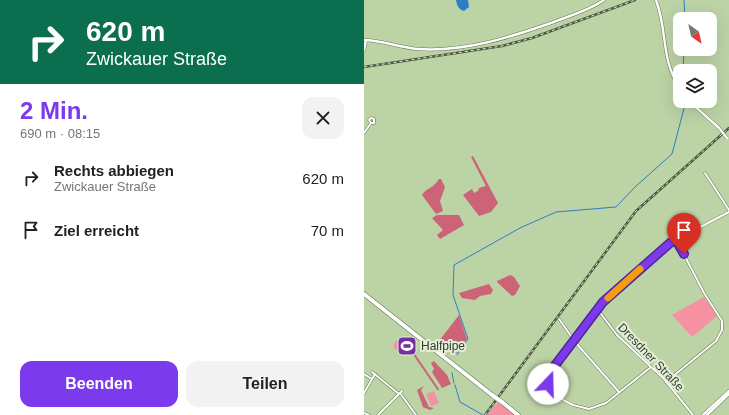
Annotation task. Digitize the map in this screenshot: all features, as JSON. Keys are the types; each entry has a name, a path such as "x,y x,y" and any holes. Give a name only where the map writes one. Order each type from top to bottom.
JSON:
{"highway":[{"path":"364,294 518,415"}],"main road":[{"path":"364,50 365,40 417,49 468,46 492,41 526,31 588,9 604,0"},
{"path":"657,0 667,60 673,73"},
{"path":"697,108 719,128 728,139"},
{"path":"703,415 729,391"},
{"path":"707,415 729,394"}],"street":[{"path":"364,133 371,123 374,123 374,119"},
{"path":"651,367 600,406 589,409 573,406 552,394 548,384 548,376 603,302 653,257 676,240 729,211 705,173"},
{"path":"666,382 716,341 722,330 721,319 704,292 676,240"},
{"name":"Dresdner Straße","path":"598,310 617,335 666,382 693,415"},
{"path":"559,318 574,340 619,392"},
{"path":"372,372 399,394 416,415"},
{"path":"364,374 372,379"},
{"path":"364,393 376,374"},
{"path":"378,415 402,391"}],"shaded area":[{"path":"473,156 498,203 491,212 479,216 463,195 472,189 474,193 478,191 479,188 486,186 471,157"},
{"path":"439,179 441,179 445,187 440,201 443,211 436,214 422,195"},
{"path":"437,215 459,215 464,225 440,239 437,235 443,230 432,218"},
{"path":"510,275 514,277 520,286 515,295 512,296 497,282"},
{"path":"489,284 493,290 491,294 480,296 475,300 462,298 459,293"},
{"path":"704,297 717,316 692,337 672,315"},
{"path":"459,315 467,339 456,354 439,341"},
{"path":"400,337 409,345 409,349 406,354 402,354 394,348 394,344"},
{"path":"415,354 439,389 438,391 414,356"},
{"path":"434,361 447,375 451,384 442,388 432,372 434,369 431,363"},
{"path":"424,386 421,390 429,407 434,408 430,410 423,407 417,390"},
{"path":"434,391 439,403 431,406 426,394"},
{"path":"498,402 515,415 487,415"}],"water":[{"path":"456,0 468,0 469,7 464,11 458,7"}],"waterway":[{"path":"684,0 685,12"},
{"path":"683,64 684,56"},
{"path":"457,355 468,339 453,295 454,265 520,228 556,212 616,207 635,187 672,154 684,108"},
{"path":"452,373 454,383"},
{"path":"455,385 460,402 483,415"}],"railway":[{"path":"364,67 502,46 532,38 635,0"},
{"path":"485,415 636,211 729,128"}],"slow traffic":[{"path":"608,298 640,269"}],"place":[{"name":"Halfpipe","path":"407,346"}],"route":[{"path":"548,384 547,380 550,372 603,302 670,243 676,240 684,254"}]}
